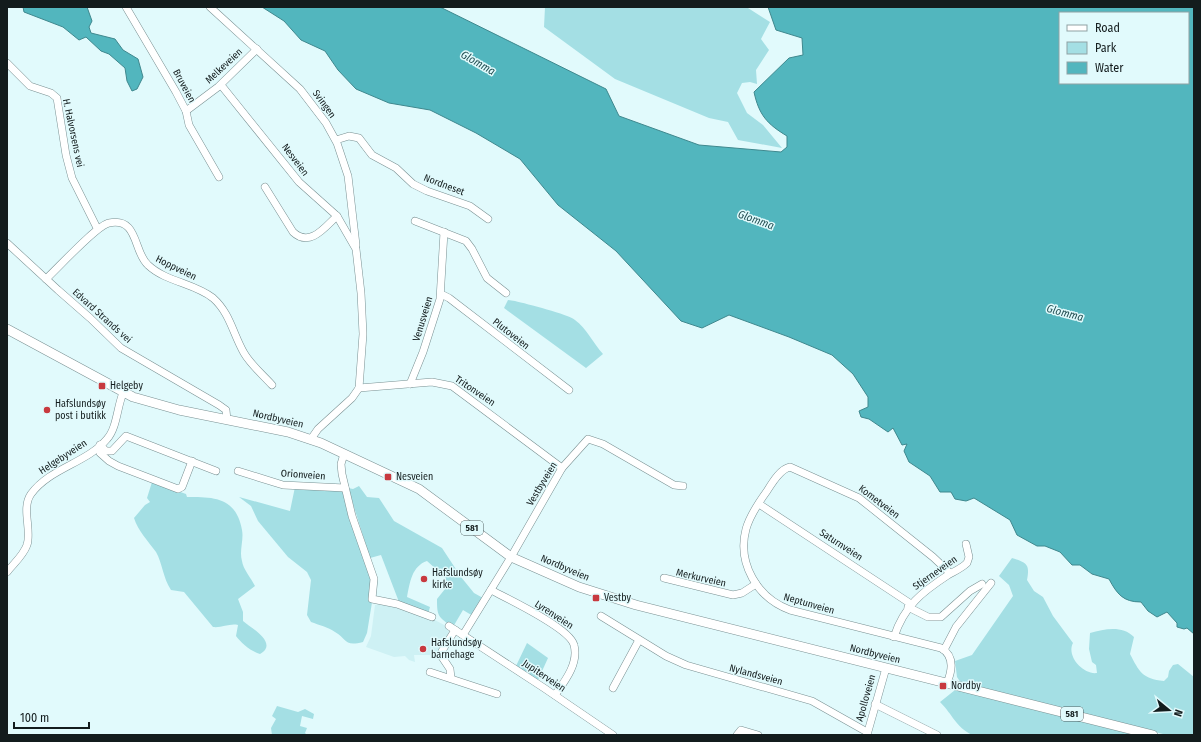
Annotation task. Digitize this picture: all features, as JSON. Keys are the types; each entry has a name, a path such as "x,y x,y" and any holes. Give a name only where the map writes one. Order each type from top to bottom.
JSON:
{"main road":[{"name":"Nordbyveien","path":"7,329 123,393 159,405 288,432 311,439 419,490 512,557 570,583 621,601 1153,735"}],"street":[{"name":"Bruveien","path":"126,7 166,74 186,111 189,125 218,177"},
{"name":"Svingen","path":"210,7 303,93 326,123 336,140 348,176 354,219 356,249"},
{"name":"Melkeveien","path":"186,111 221,85 257,49"},
{"name":"H. Halvorsens vei","path":"7,62 30,86 51,93 57,98 66,155 72,178 97,228"},
{"name":"Nesveien","path":"221,85 299,182 339,219 356,249 361,293 363,334 360,388"},
{"name":"Nordneset","path":"336,140 349,136 359,138 372,155 396,168 413,184 427,191 470,206 488,219"},
{"path":"265,187 290,227 299,236 307,238 315,237 339,219 354,219"},
{"name":"Hoppveien","path":"97,228 109,222 126,225 132,232 148,266 161,274 198,290 214,299 228,317 246,356 272,385"},
{"path":"415,222 444,232 468,243 487,278 506,292"},
{"path":"46,279 97,228"},
{"name":"Venusveien","path":"410,384 425,348 441,294 444,232"},
{"name":"Edvard Strands vei","path":"7,242 121,348 219,405 226,410 227,420"},
{"name":"Plutoveien","path":"441,294 449,298 569,390"},
{"name":"Tritonveien","path":"360,388 438,382 452,386 562,468"},
{"path":"311,439 318,429 352,398 360,388"},
{"name":"Helgebyveien","path":"7,572 24,553 28,535 28,506 30,495 42,483 100,445 110,435 123,393"},
{"name":"Helgebyveien","path":"100,445 106,451 112,451 126,436 216,471"},
{"name":"Vestbyveien","path":"463,635 512,557 562,468 588,438 603,444 674,485 683,486"},
{"name":"Helgebyveien","path":"100,445 100,453 113,464 178,489 182,487 192,461"},
{"path":"344,454 341,464 345,488 352,516 374,579 372,599 397,604 432,617"},
{"name":"Kometveien","path":"785,469 792,468 859,498 933,557 950,573"},
{"name":"Neptunveien","path":"785,469 768,488 747,525 744,544 747,564 756,584 767,598 785,608 944,650"},
{"name":"Orionveien","path":"238,471 283,485 345,488"},
{"name":"Saturnveien","path":"759,504 928,617 940,617 970,591 982,584"},
{"name":"Stjerneveien","path":"894,637 909,605 950,573 967,563 969,557 966,544"},
{"name":"Merkurveien","path":"664,578 733,595 742,593 756,584"},
{"path":"947,683 952,666 950,658 944,650 956,627 991,583"},
{"name":"Lyrenveien","path":"491,590 559,627 571,637 575,646 574,662 555,695"},
{"name":"Nylandsveien","path":"601,616 666,656 692,667 812,701 867,734"},
{"name":"Jupiterveien","path":"451,678 450,669 442,657 442,651 452,628 555,695 613,735"},
{"path":"613,688 639,640"},
{"name":"Apolloveien","path":"867,734 886,668"},
{"path":"430,672 497,694"},
{"path":"875,704 937,735"},
{"path":"737,735 741,730 758,735"}],"shaded area":[{"path":"382,604 400,607 433,619 446,626 449,632 436,655 414,655 415,662 409,660 405,656 394,657 366,647 371,636 375,605"}],"green space":[{"path":"545,7 748,7 770,22 761,39 769,50 756,70 757,84 750,82 742,83 737,93 747,113 763,125 782,148 738,140 728,122 709,118 615,79 544,27"},
{"path":"508,300 547,309 575,320 603,354 586,368 504,308"},
{"path":"152,482 186,494 187,497 222,501 235,511 242,530 241,557 245,570 255,586 238,599 243,612 243,621 262,636 265,641 265,650 260,654 247,647 236,636 238,625 213,627 184,592 171,590 156,552 141,532 134,518 145,505 150,502 147,498"},
{"path":"359,486 367,497 379,498 394,521 442,548 461,577 474,593 483,598 473,616 463,610 453,627 439,616 437,599 445,589 446,578 427,561 422,563 412,575 407,597 430,607 428,614 399,602 381,555 370,558 348,488 353,489"},
{"path":"295,487 345,488 375,584 367,633 363,642 352,644 346,642 332,630 311,622 307,615 311,580 307,572 288,557 258,521 251,506 239,497 290,511"},
{"path":"1012,558 1021,561 1028,567 1027,580 1034,591 1043,597 1053,616 1073,643 1071,648 1072,653 1077,664 1081,668 1092,673 1097,673 1096,665 1092,662 1089,649 1090,633 1107,629 1119,629 1134,637 1130,654 1136,665 1146,676 1164,681 1168,677 1169,671 1173,665 1178,664 1194,677 1194,735 1167,735 961,683 957,677 955,661 972,655 1013,596 1009,585 999,576"},
{"path":"527,643 548,658 538,680 516,666"},
{"path":"955,690 967,691 1140,735 972,735 966,732 958,724 940,702"},
{"path":"277,706 298,712 305,709 314,714 313,719 302,716 300,726 307,728 305,733 307,735 272,735 271,728 276,719 272,716"}],"water":[{"path":"23,7 87,7 92,21 89,27 91,33 115,39 123,50 138,59 143,77 137,89 132,91 127,81 125,68 109,54 101,51 86,37 79,40 63,27 24,12"},
{"name":"Glomma","path":"262,7 440,7 606,89 619,116 699,145 781,152 787,147 787,136 769,123 761,113 754,92 789,58 803,55 802,38 776,30 768,7 1194,7 1194,634 1187,628 1184,629 1177,627 1177,623 1167,612 1157,617 1148,611 1141,602 1125,599 1118,593 1109,579 1092,574 1080,565 1072,565 1060,552 1045,546 1037,546 1017,535 1010,520 974,498 966,501 955,499 951,492 940,492 930,476 909,462 904,451 907,444 902,445 893,428 888,432 869,419 861,417 859,411 868,407 868,397 853,374 832,355 789,337 729,315 702,328 681,321 616,251 558,205 520,159 476,133 430,110 389,103 356,89 338,70 325,51 301,40 284,21"}],"place":[{"name":"Helgeby","path":"102,386"},
{"name":"Hafslundsøy post i butikk","path":"47,410"},
{"name":"Nesveien","path":"388,477"},
{"name":"Hafslundsøy kirke","path":"424,579"},
{"name":"Vestby","path":"596,598"},
{"name":"Hafslundsøy barnehage","path":"423,649"},
{"name":"Nordby","path":"943,686"}]}
